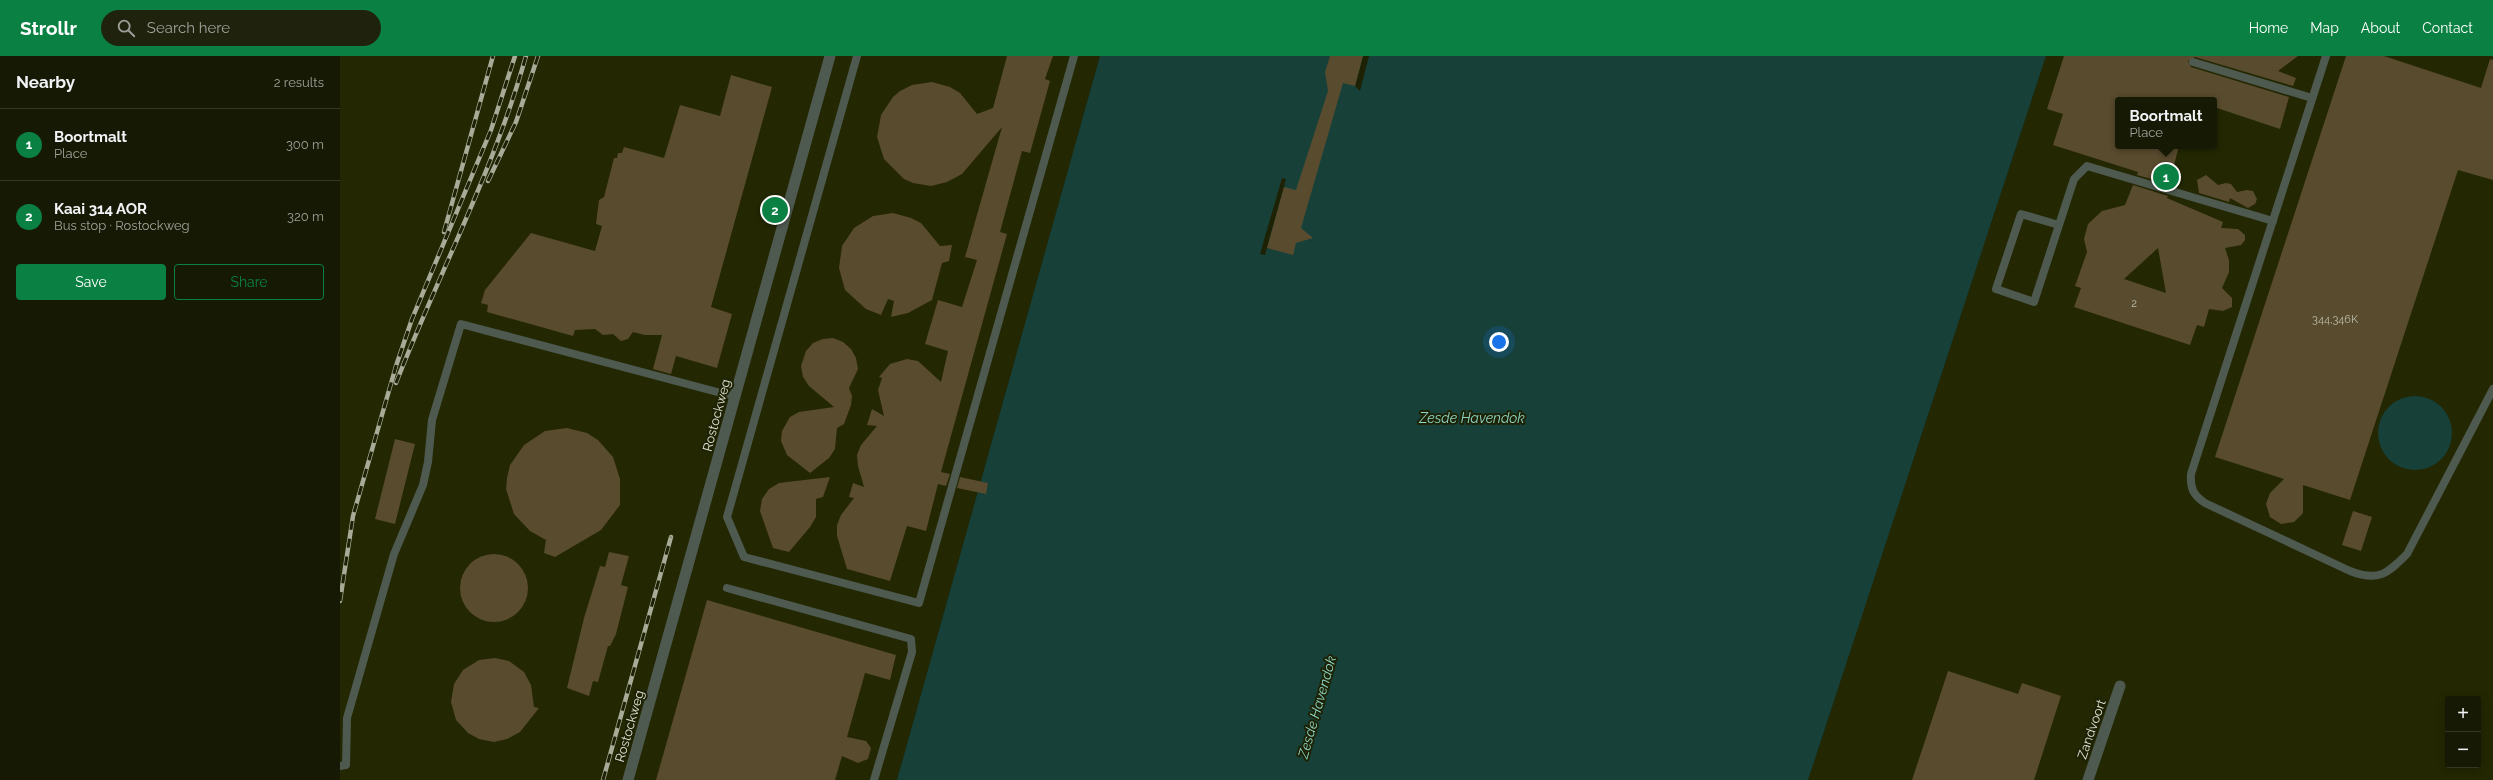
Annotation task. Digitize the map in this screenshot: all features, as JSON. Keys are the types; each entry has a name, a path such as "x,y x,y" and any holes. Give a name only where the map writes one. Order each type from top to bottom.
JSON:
{"street":[{"name":"Rostockweg","path":"628,780 830,56"},
{"name":"Zandvoort","path":"2088,780 2120,686"}],"lane":[{"path":"857,56 727,517 744,557 919,603 1074,56"},
{"path":"2326,56 2191,474 2190,485 2194,496 2205,503 2350,570 2367,577 2382,574 2394,567 2407,554 2493,389"},
{"path":"2194,62 2312,98"},
{"path":"2058,225 2021,214 1996,289 2034,302 2074,179 2087,166 2273,221"},
{"path":"340,766 346,765 348,718 386,578 403,530 423,485 428,462 432,420 461,324 736,397"},
{"path":"726,588 911,639 912,652 874,780"}],"shaded area":[{"path":"340,56 1100,56 897,780 340,780"},
{"path":"2046,56 2493,56 2493,780 1808,780"}],"water":[{"name":"Zesde Havendok","path":"1100,56 2046,56 1808,780 897,780"},
{"path":"2415,396 2436,402 2446,412 2452,433 2446,454 2436,464 2415,470 2394,464 2384,454 2378,433 2384,412 2394,402"}],"pier":[{"path":"1363,56 1369,56 1360,91 1355,86"},
{"path":"1282,178 1286,179 1265,255 1260,254"}],"building":[{"path":"1007,56 1053,56 1045,79 1050,81 1030,153 1022,151 1000,232 1007,234 941,472 950,474 946,486 938,484 926,531 907,526 890,581 847,569 837,536 837,525 841,515 854,498 849,497 853,483 864,487 858,466 857,455 861,445 877,426 867,425 872,409 884,416 878,390 882,378 879,377 890,364 907,359 918,361 941,382 948,351 925,344 938,300 962,307 977,260 965,257 1002,127 962,174 947,182 931,186 913,183 904,179 884,159 877,137 881,115 893,97 900,91 912,85 932,82 950,87 960,93 977,114 993,108"},
{"path":"1330,56 1363,56 1355,86 1343,83 1301,228 1313,238 1296,243 1293,255 1267,248 1284,187 1296,190 1328,91 1325,72"},
{"path":"2064,56 2298,56 2278,71 2296,78 2293,86 2195,57 2188,61 2191,67 2289,97 2280,129 2217,108 2217,97 2115,97 2115,149 2178,149 2169,184 2137,175 2138,172 2053,145 2063,114 2047,109"},
{"path":"2346,56 2384,56 2481,88 2490,59 2493,60 2493,180 2458,170 2350,500 2303,485 2303,513 2294,522 2281,524 2270,517 2266,504 2270,493 2284,479 2215,457"},
{"path":"731,75 772,87 711,307 732,314 717,368 676,356 671,374 653,369 662,335 645,335 633,332 628,339 621,341 613,334 603,335 595,329 575,330 573,336 487,312 488,305 481,303 485,290 531,233 595,251 602,226 596,224 599,200 604,197 614,158 617,158 618,153 622,153 624,147 664,158 680,105 720,116"},
{"path":"2206,175 2218,185 2226,183 2231,184 2237,192 2247,190 2253,191 2257,199 2255,204 2248,208 2230,198 2229,202 2199,193 2197,180"},
{"path":"2133,185 2168,196 2167,198 2223,222 2221,228 2238,229 2245,235 2245,240 2241,245 2225,248 2229,260 2229,272 2222,288 2232,298 2232,307 2223,311 2209,309 2204,327 2197,325 2190,345 2074,307 2081,288 2075,286 2087,252 2084,239 2088,224 2102,211 2125,205","holes":["2158,248 2166,293 2124,279"]},
{"path":"893,213 911,218 921,223 940,246 952,245 949,261 942,263 932,300 908,313 891,317 894,301 888,299 881,315 866,309 845,290 839,268 842,246 854,228 873,216"},
{"path":"833,338 843,342 851,349 856,358 858,369 849,388 852,396 851,405 844,424 837,428 835,449 829,458 810,473 787,455 781,441 782,431 790,417 799,412 834,407 809,386 803,377 801,366 806,351 813,343 823,339"},
{"path":"567,428 587,433 598,440 613,457 620,479 620,505 601,530 555,557 544,553 546,540 530,531 514,514 506,489 507,478 510,465 524,445 545,431"},
{"path":"395,439 415,444 395,524 375,519"},
{"path":"830,477 823,497 816,499 816,517 810,527 789,552 773,548 760,511 762,499 769,489 779,483"},
{"path":"960,477 988,483 986,494 957,488"},
{"path":"2353,511 2372,517 2361,551 2342,545"},
{"path":"609,552 629,556 621,585 628,587 616,634 610,646 608,646 598,682 593,681 589,696 567,688 584,618 600,566 605,567"},
{"path":"494,554 507,557 518,564 525,575 528,588 525,601 518,612 507,619 494,622 481,619 470,612 463,601 460,588 463,575 470,564 481,557"},
{"path":"707,600 896,655 890,680 865,673 847,737 866,741 871,748 868,759 858,763 842,756 835,780 656,780"},
{"path":"495,658 509,661 524,672 531,685 534,707 539,708 520,732 507,739 494,742 479,739 468,733 456,720 451,702 454,684 463,670 479,660"},
{"path":"1948,671 2018,694 2022,683 2061,696 2034,780 1912,780"}],"railway":[{"path":"444,232 493,56"},
{"path":"340,601 353,516 396,366 412,319 491,130 515,56"},
{"path":"396,383 482,181 513,98 526,56"},
{"path":"488,181 516,122 538,56"},
{"path":"603,780 671,537"}],"place":[{"name":"Boortmalt","path":"2166,177"},
{"name":"Kaai 314 AOR","path":"775,210"}]}
